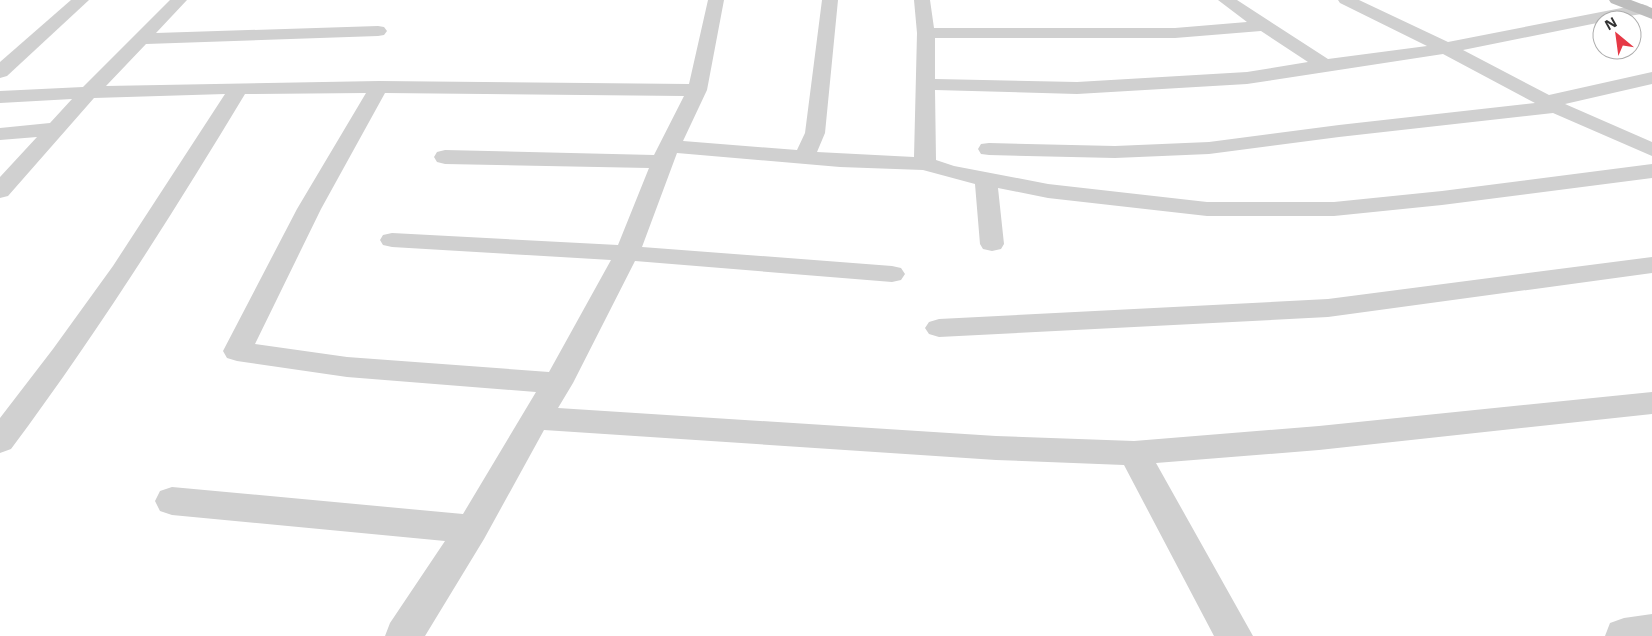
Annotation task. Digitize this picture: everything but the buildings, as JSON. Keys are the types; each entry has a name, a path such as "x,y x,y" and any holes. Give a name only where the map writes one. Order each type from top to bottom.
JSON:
{"main road":[{"path":"1617,0 1647,11"}],"street":[{"path":"0,72 81,0"},
{"path":"0,190 89,92 180,0"},
{"path":"404,636 472,529 534,418 558,383 628,253 666,154 697,90 716,0"},
{"path":"804,156 815,133 830,0"},
{"path":"922,0 926,33 925,164"},
{"path":"1226,0 1325,65"},
{"path":"1355,1 1551,105 1652,150"},
{"path":"926,84 1077,88 1247,78 1446,48 1647,11"},
{"path":"926,33 1175,33 1264,26"},
{"path":"141,39 378,31"},
{"path":"988,149 1115,152 1209,148 1551,105 1652,78"},
{"path":"0,97 89,92 239,88 379,87 697,90"},
{"path":"379,87 309,209 237,351 346,367 558,383"},
{"path":"0,441 48,379 180,183 239,88"},
{"path":"0,134 56,129"},
{"path":"445,157 666,154 804,156 925,164 950,172 1074,195 1207,209 1334,209 1652,171"},
{"path":"986,178 992,244"},
{"path":"392,240 628,253 892,274"},
{"path":"939,328 1328,308 1652,265"},
{"path":"534,418 589,420 996,448 1134,453 1318,438 1652,403"},
{"path":"1134,453 1234,636"},
{"path":"172,501 472,529"},
{"path":"1624,636 1652,632"}]}
